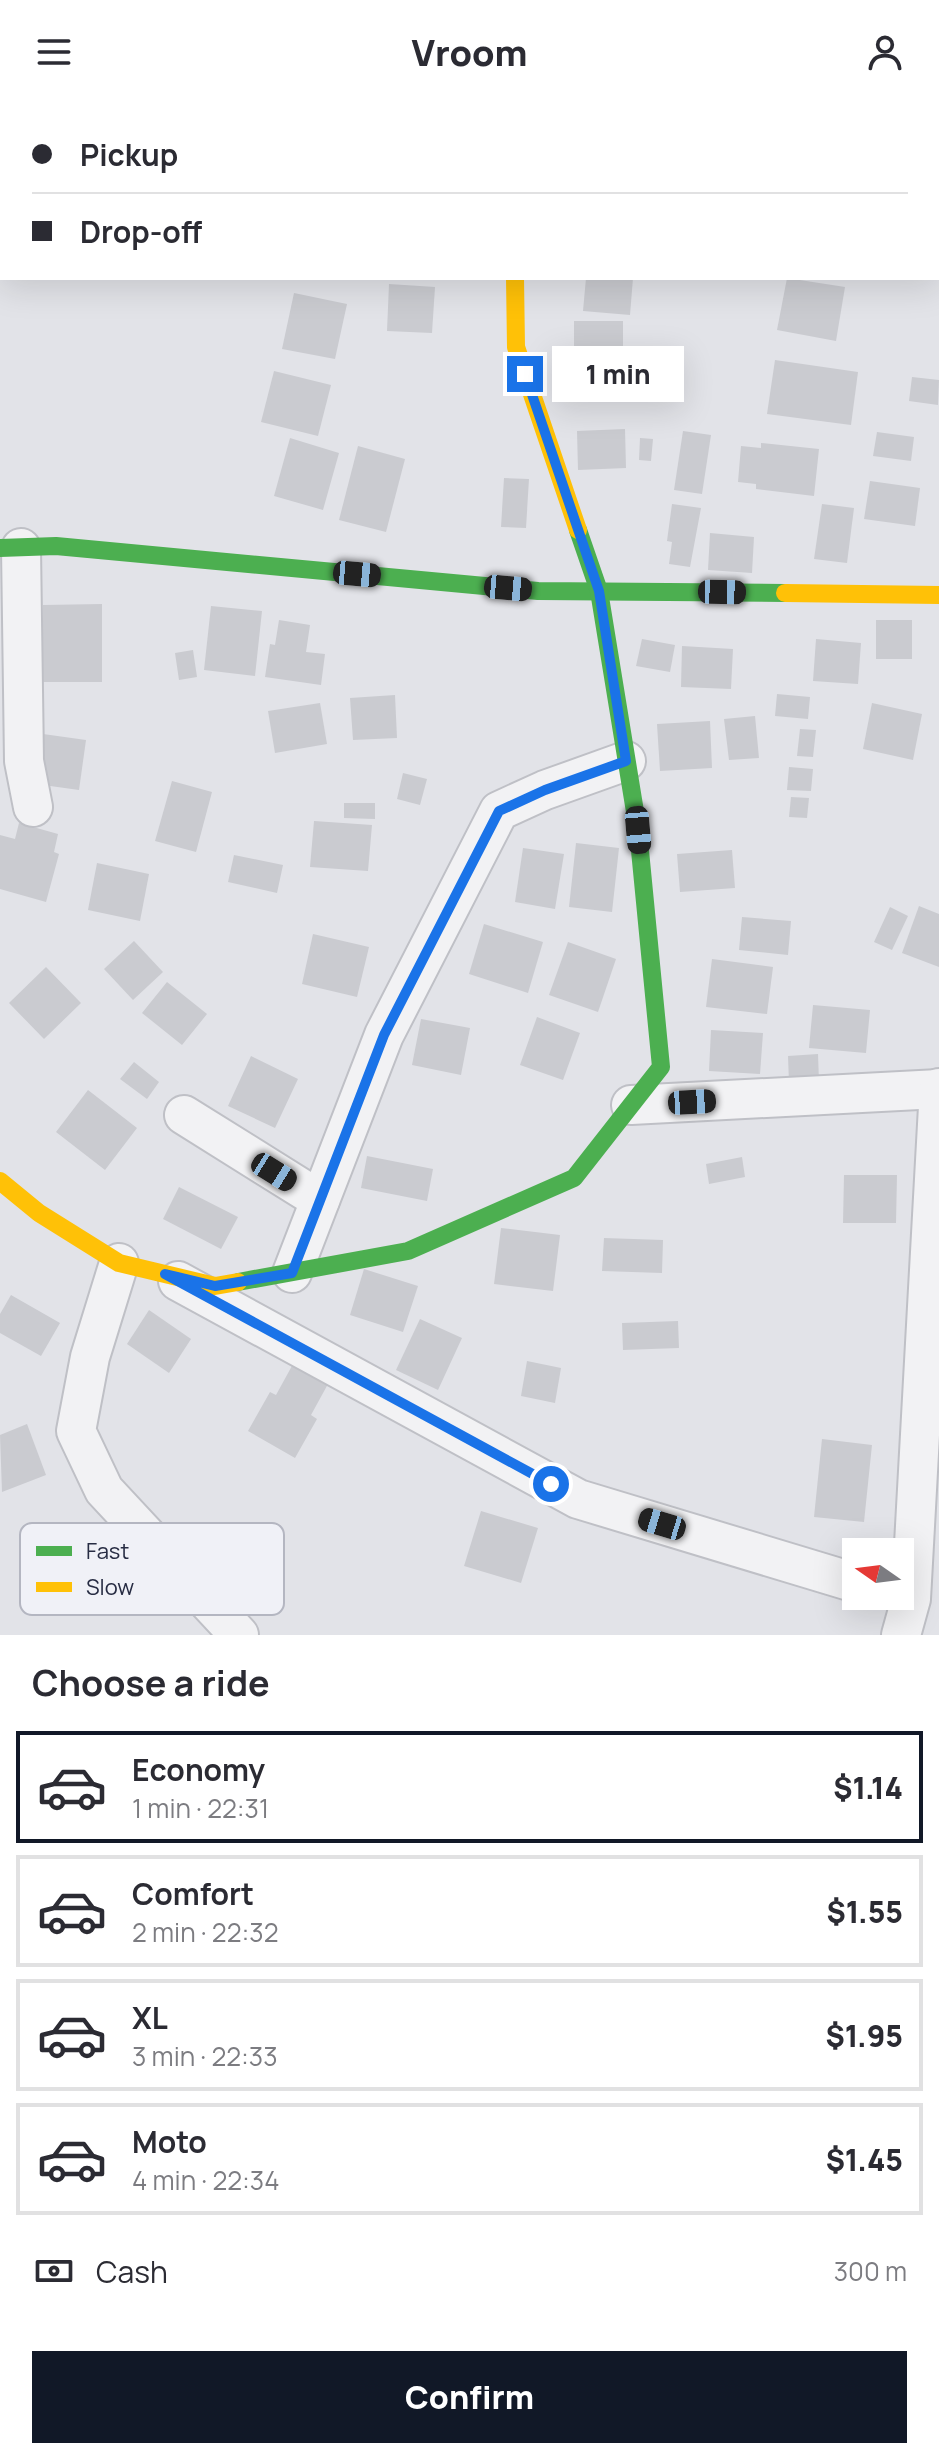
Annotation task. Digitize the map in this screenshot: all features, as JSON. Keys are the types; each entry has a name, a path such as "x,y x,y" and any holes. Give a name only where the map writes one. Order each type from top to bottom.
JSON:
{"street":[{"path":"0,1181 39,1213 119,1263 215,1286 292,1273 408,1251 574,1178 661,1067 638,830 599,591 516,347 515,280"},
{"path":"33,807 24,761 11,548 56,546 538,591 939,595"},
{"path":"292,1273 384,1035 499,811 545,790 626,761"},
{"path":"631,1105 939,1089 914,1589"},
{"path":"184,1115 320,1200"},
{"path":"119,1263 90,1357 76,1431 104,1490 135,1523"},
{"path":"165,1274 578,1499 842,1579"},
{"path":"220,1615 239,1635"}],"building":[{"path":"586,280 633,280 630,315 583,311"},
{"path":"787,280 845,287 836,341 777,330"},
{"path":"389,284 435,287 432,333 387,331"},
{"path":"294,293 347,304 335,359 282,349"},
{"path":"574,321 623,321 623,375 574,375"},
{"path":"775,360 858,372 851,425 767,414"},
{"path":"274,371 331,385 318,436 261,422"},
{"path":"912,377 939,380 938,405 909,401"},
{"path":"625,429 626,468 578,470 577,431"},
{"path":"683,431 711,435 702,494 674,490"},
{"path":"877,432 914,437 911,461 873,456"},
{"path":"290,438 339,453 323,510 274,496"},
{"path":"640,438 653,439 651,461 639,460"},
{"path":"761,443 819,449 814,496 756,489 756,484 738,482 741,446 761,448"},
{"path":"358,446 405,459 386,532 339,520"},
{"path":"504,478 529,479 526,528 501,527"},
{"path":"870,481 920,488 915,526 864,519"},
{"path":"672,504 701,508 690,567 669,564 672,542 667,541"},
{"path":"822,504 854,508 847,563 814,559"},
{"path":"710,533 754,537 752,573 708,570"},
{"path":"102,604 102,682 43,682 43,605"},
{"path":"211,606 262,611 255,676 204,670"},
{"path":"279,620 310,625 306,652 325,654 321,685 265,677 270,644 275,645"},
{"path":"876,620 912,620 912,659 876,659"},
{"path":"642,639 675,645 670,672 636,666"},
{"path":"816,639 861,643 858,684 813,681"},
{"path":"682,646 733,649 731,689 681,687"},
{"path":"193,650 197,677 179,680 175,653"},
{"path":"777,694 810,697 808,719 775,716"},
{"path":"395,695 397,738 353,740 350,698"},
{"path":"320,703 327,744 275,753 268,711"},
{"path":"872,703 922,714 913,760 863,749"},
{"path":"755,716 759,758 729,760 724,719"},
{"path":"710,721 712,768 660,771 657,724"},
{"path":"800,729 816,730 813,757 797,756"},
{"path":"43,734 86,740 79,790 36,784"},
{"path":"789,767 813,769 811,791 787,790"},
{"path":"403,773 427,779 420,805 397,799"},
{"path":"172,781 212,792 196,852 155,841"},
{"path":"791,797 809,798 807,818 789,817"},
{"path":"344,803 375,803 375,819 344,818"},
{"path":"314,821 372,825 368,871 310,867"},
{"path":"19,823 58,834 54,852 59,854 46,902 0,889 0,835 15,839"},
{"path":"576,843 619,848 612,912 569,907"},
{"path":"523,848 564,854 555,909 515,902"},
{"path":"732,850 735,888 680,892 677,854"},
{"path":"234,855 283,865 277,893 228,882"},
{"path":"97,863 149,874 140,921 88,910"},
{"path":"919,906 939,914 939,967 902,953"},
{"path":"890,907 908,916 892,950 874,942"},
{"path":"742,917 791,921 788,955 739,950"},
{"path":"484,924 543,942 528,993 469,974"},
{"path":"313,934 369,947 357,997 302,984"},
{"path":"134,941 163,972 133,1000 104,969"},
{"path":"568,942 616,959 598,1012 549,995"},
{"path":"712,959 773,967 767,1014 706,1007"},
{"path":"46,967 81,1003 44,1039 9,1003"},
{"path":"167,982 207,1014 182,1045 142,1013"},
{"path":"813,1005 870,1010 866,1053 809,1048"},
{"path":"537,1017 580,1033 563,1080 520,1065"},
{"path":"421,1019 470,1028 461,1075 412,1065"},
{"path":"711,1030 763,1033 760,1074 709,1071"},
{"path":"818,1054 819,1082 789,1083 788,1056"},
{"path":"251,1056 298,1079 275,1128 228,1106"},
{"path":"134,1062 159,1082 147,1099 120,1079"},
{"path":"88,1090 137,1128 105,1170 56,1132"},
{"path":"367,1156 433,1169 427,1201 361,1188"},
{"path":"742,1157 745,1177 709,1184 706,1164"},
{"path":"844,1175 897,1175 896,1223 843,1223"},
{"path":"179,1187 238,1217 221,1249 163,1219"},
{"path":"501,1228 560,1235 553,1291 494,1284"},
{"path":"604,1238 663,1240 662,1273 602,1271"},
{"path":"364,1269 418,1286 403,1332 350,1315"},
{"path":"11,1295 60,1323 41,1356 0,1333 0,1314"},
{"path":"149,1310 191,1339 169,1373 127,1344"},
{"path":"420,1319 462,1338 438,1390 396,1370"},
{"path":"678,1321 679,1348 623,1350 622,1323"},
{"path":"527,1361 561,1368 555,1403 521,1396"},
{"path":"293,1364 328,1384 311,1415 317,1419 295,1458 248,1431 270,1392 276,1395"},
{"path":"27,1424 46,1475 2,1492 0,1435"},
{"path":"822,1439 872,1445 864,1522 814,1517"},
{"path":"481,1511 538,1528 521,1583 464,1566"}],"traffic: fast":[{"path":"238,1282 408,1251 574,1178 661,1067 638,830 599,591 578,530"},
{"path":"0,548 56,546 538,591 785,593"}],"traffic: slow":[{"path":"515,280 516,347 578,530"},
{"path":"785,593 939,595"},
{"path":"0,1181 39,1213 119,1263 215,1286 238,1282"}],"route":[{"path":"525,374 599,591 626,761 545,790 499,811 384,1035 292,1273 215,1286 165,1274 551,1484"}]}
